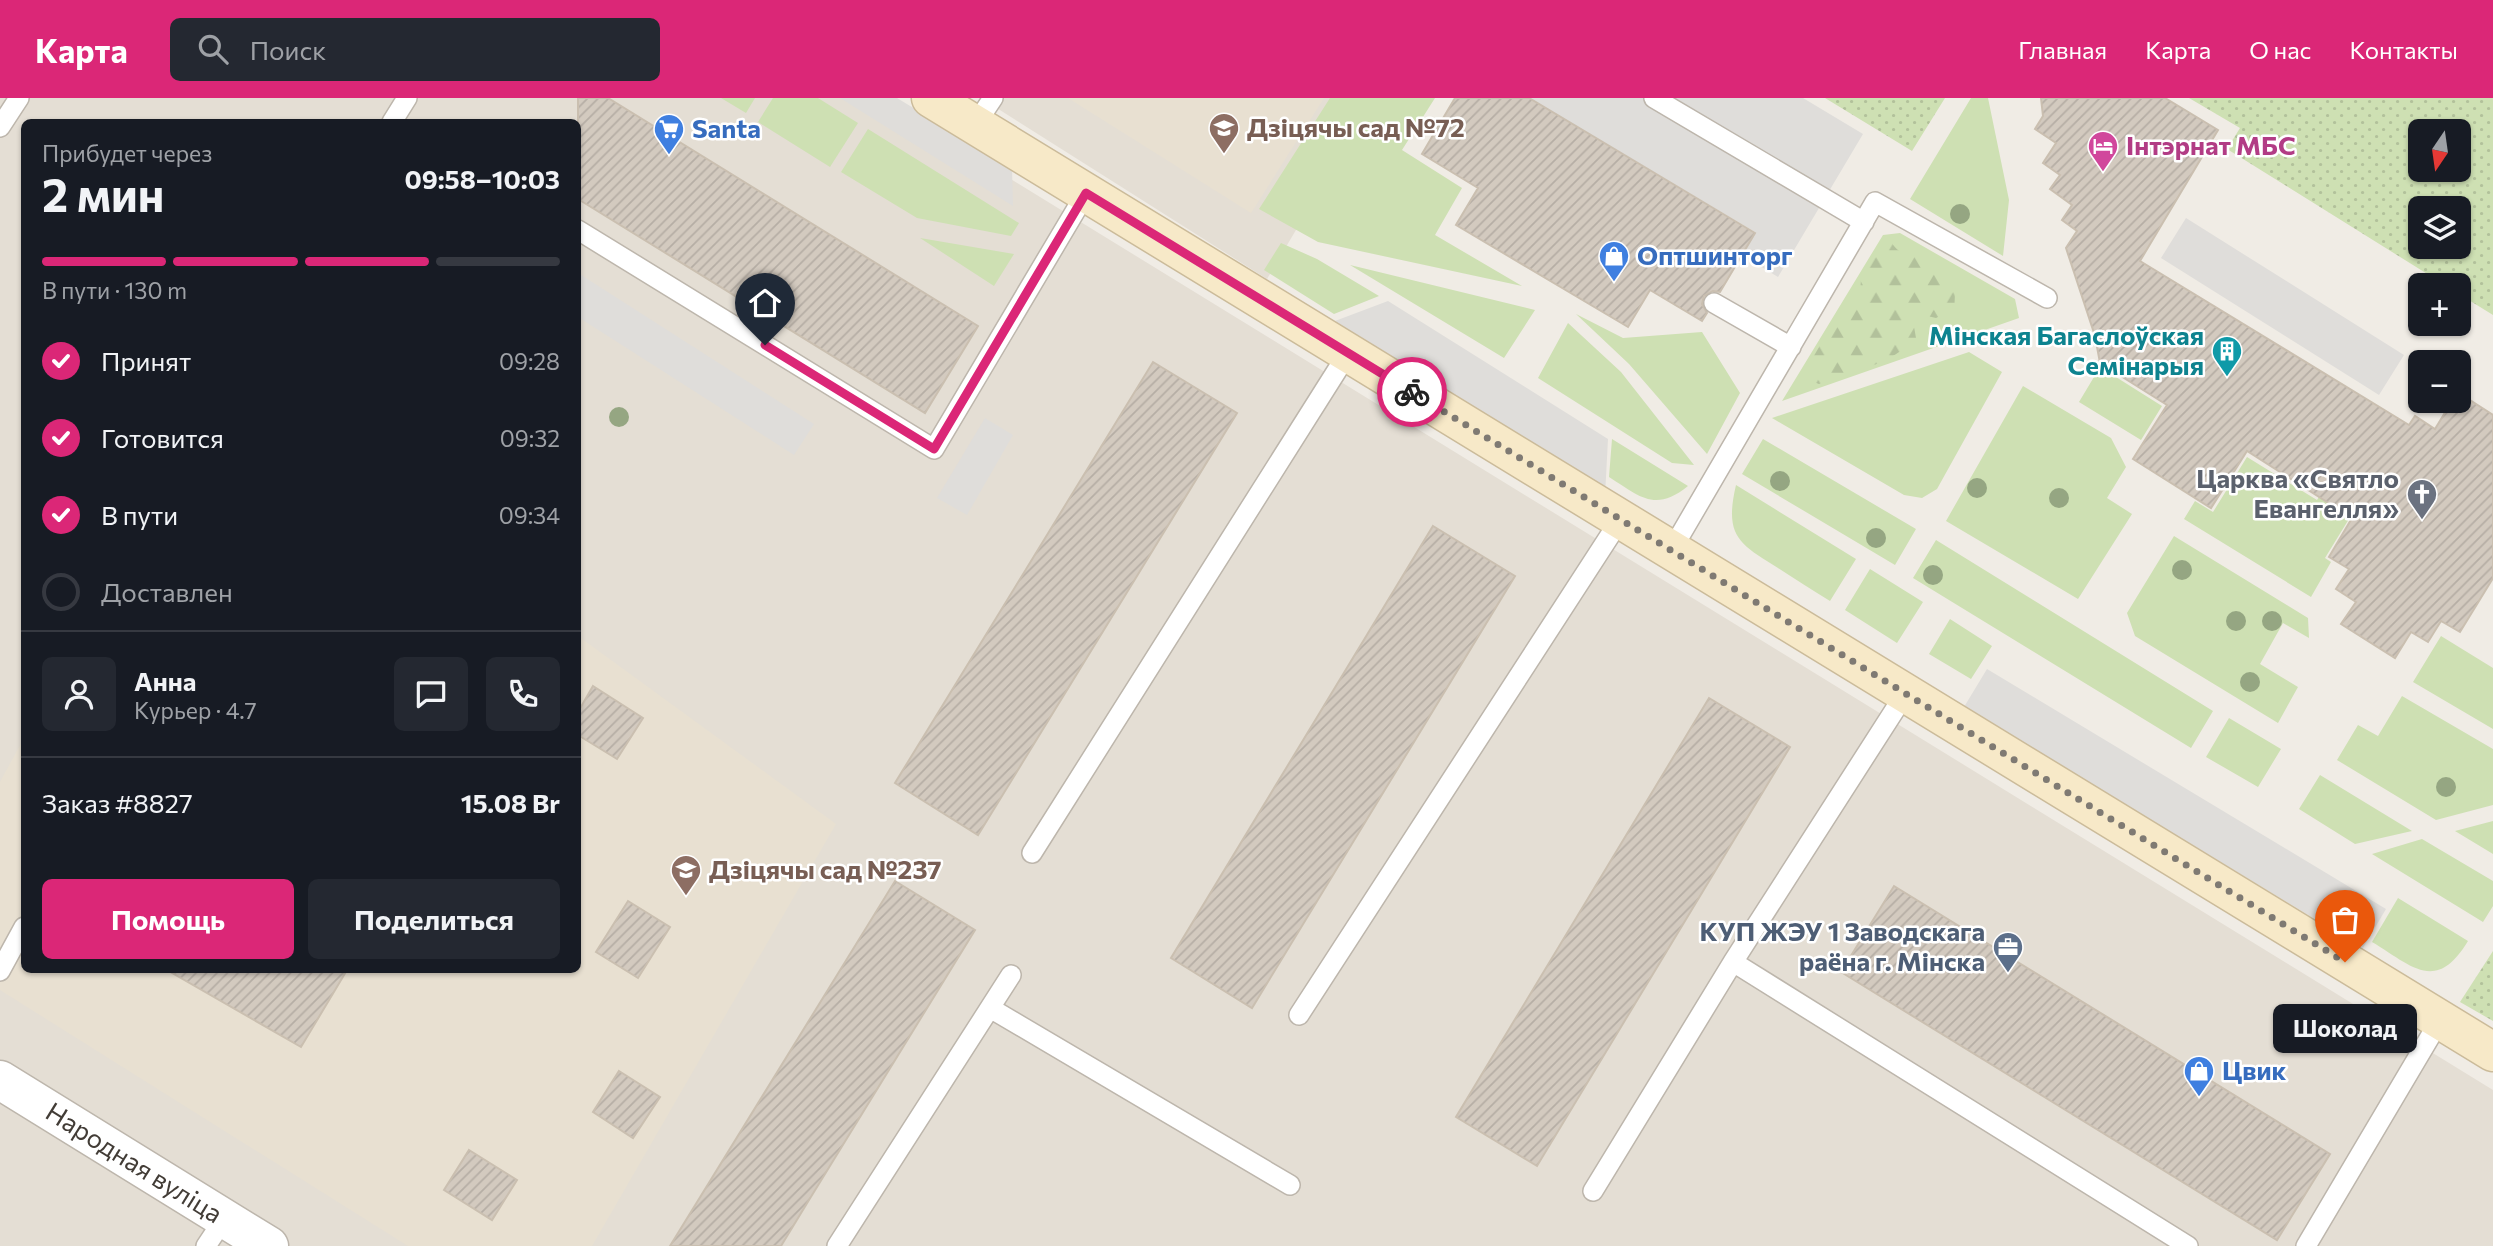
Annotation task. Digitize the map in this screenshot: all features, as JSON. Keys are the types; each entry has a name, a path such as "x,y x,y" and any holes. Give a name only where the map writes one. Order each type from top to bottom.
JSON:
{"street":[{"path":"931,98 984,112 1086,193 2493,1052"},
{"name":"Народная вуліца","path":"0,1080 215,1232 269,1246"}],"lane":[{"path":"0,127 19,98"},
{"path":"397,119 407,98"},
{"path":"1654,98 1864,222"},
{"path":"581,232 934,449 1086,193"},
{"path":"1671,551 1875,202 2046,298"},
{"path":"1714,303 1791,347"},
{"path":"1032,853 1348,353"},
{"path":"1299,1015 1620,520"},
{"path":"1593,1191 1734,962 1905,694"},
{"path":"0,971 21,932"},
{"path":"1734,962 2188,1246"},
{"path":"836,1246 1011,975"},
{"path":"990,1008 1290,1185"},
{"path":"2305,1246 2440,1020"}],"shaded area":[{"path":"0,98 879,98 2493,1090 2493,1246 0,1246"},
{"path":"840,98 897,98 1012,168 1013,206"},
{"path":"981,98 1374,98 1267,279"},
{"name":"Дзіцячы сад №72","path":"1068,98 1324,98 1251,213"},
{"path":"1529,98 1803,98 1863,134 1778,277 1742,255 1755,232"},
{"path":"2186,218 2404,355 2379,395 2161,258"},
{"path":"581,275 814,424 794,455 581,319"},
{"path":"1388,301 1608,439 1605,496 1327,324"},
{"path":"985,418 1013,435 967,515 937,498"},
{"name":"Дзіцячы сад №237","path":"581,638 836,824 592,1246 408,1246 0,990 0,782 21,744 21,973 581,973"},
{"path":"1987,669 2386,909 2363,948 1964,707"}],"green space":[{"path":"721,98 755,98 746,113"},
{"path":"773,98 818,98 858,123 830,167 758,122"},
{"path":"1330,98 1435,98 1402,150 1462,188 1435,235 1522,286 1318,242 1259,209"},
{"path":"1825,98 1945,98 1912,151"},
{"path":"1971,98 1988,98 2009,200 2003,256 1910,199"},
{"path":"2189,98 2493,98 2493,315 2471,301 2471,273 2426,273 2227,149 2240,128"},
{"path":"868,129 1019,223 1011,236 917,218 841,172"},
{"path":"1900,233 2015,299 2019,318 1782,401 1883,235"},
{"path":"920,238 1014,254 994,286"},
{"path":"1891,242 1900,251 1918,251 1943,267 1952,279 1954,309 1936,318 1923,315 1913,321 1916,338 1883,361 1819,384 1811,381 1811,370 1808,366 1843,306 1860,297 1861,278 1882,245"},
{"path":"1281,243 1317,259 1379,296 1334,314 1264,270"},
{"path":"1350,265 1535,310 1504,358"},
{"path":"1576,314 1623,338 1702,332 1740,393 1707,454 1629,364"},
{"path":"1568,323 1621,372 1694,465 1672,463 1538,378"},
{"path":"1969,352 2002,372 1937,489 1922,498 1904,495 1772,418"},
{"path":"2100,367 2162,406 2141,440 2079,402"},
{"path":"2023,386 2111,438 2126,467 2107,498 2132,514 2078,599 1946,521"},
{"path":"1612,439 1688,486 1666,499 1656,500 1647,499 1629,490 1609,477"},
{"path":"1763,439 1916,529 1895,565 1742,474"},
{"path":"2247,457 2317,500 2337,469 2368,488 2325,558 2331,562 2311,597 2184,519 2195,501 2213,512"},
{"path":"1736,485 1856,559 1830,601 1744,545 1738,537 1732,516"},
{"path":"2174,536 2308,618 2309,638 2283,623 2260,664 2298,687 2278,723 2135,636 2127,613"},
{"path":"1936,540 2213,711 2191,748 1913,578"},
{"path":"1870,569 1923,602 1897,643 1845,610"},
{"path":"1950,619 1992,646 1971,679 1929,654"},
{"path":"2441,636 2493,668 2493,729 2413,682"},
{"path":"2402,696 2493,749 2493,805 2436,820 2337,760 2358,725 2378,736"},
{"path":"2229,718 2281,749 2258,787 2206,757"},
{"path":"2320,775 2412,831 2355,844 2299,809"},
{"path":"2493,821 2493,854 2455,831"},
{"path":"2422,839 2493,881 2493,906 2483,922 2372,854"},
{"path":"2398,898 2468,941 2445,967 2434,971 2423,970 2372,942"},
{"path":"2493,951 2493,1021 2460,1002"}],"building":[{"path":"578,98 608,98 978,326 925,413 581,201 581,119 578,119"},
{"path":"1455,98 1529,98 1755,233 1720,292 1713,291 1704,296 1702,304 1707,313 1702,321 1650,290 1628,327 1456,225 1478,188 1422,154"},
{"name":"Мінская Багаслоўская Семінарыя","path":"2041,98 2165,98 2218,130 2140,261 2409,425 2415,416 2435,429 2445,413 2471,413 2471,401 2493,415 2493,578 2460,632 2441,621 2428,642 2411,632 2395,658 2341,624 2356,602 2336,589 2349,569 2329,557 2352,518 2247,451 2211,508 2133,459 2167,405 2100,363 2095,336 2066,248 2077,231 2062,220 2072,205 2050,189 2060,175 2043,163 2056,143 2035,129 2043,116"},
{"path":"1153,362 1237,413 978,835 895,783"},
{"path":"1433,526 1515,576 1252,1008 1171,958"},
{"path":"593,686 643,718 617,759 581,737 581,707"},
{"path":"1709,698 1790,747 1537,1166 1456,1117"},
{"path":"895,881 975,930 781,1246 670,1246"},
{"path":"1894,886 2330,1154 2277,1240 1841,972"},
{"path":"628,901 670,927 638,978 596,952"},
{"path":"172,973 345,973 301,1047"},
{"path":"619,1071 660,1097 633,1138 593,1112"},
{"path":"469,1150 517,1180 492,1220 444,1190"}],"way so far":[{"path":"1412,392 2345,962"}],"place":[{"name":"Дзіцячы сад №72","path":"1224,155"},
{"name":"Santa","path":"669,156"},
{"name":"Інтэрнат МБС","path":"2103,173"},
{"name":"Оптшинторг","path":"1614,283"},
{"name":"Мінская Багаслоўская Семінарыя","path":"2227,378"},
{"name":"Царква «Святло Евангелля»","path":"2422,521"},
{"name":"Дзіцячы сад №237","path":"686,897"},
{"name":"Шоколад","path":"2345,962"},
{"name":"КУП ЖЭУ 1 Заводскага раёна г. Мінска","path":"2008,974"},
{"name":"Цвик","path":"2199,1098"}],"route":[{"path":"765,345 934,449 1086,193 1412,392"}]}
